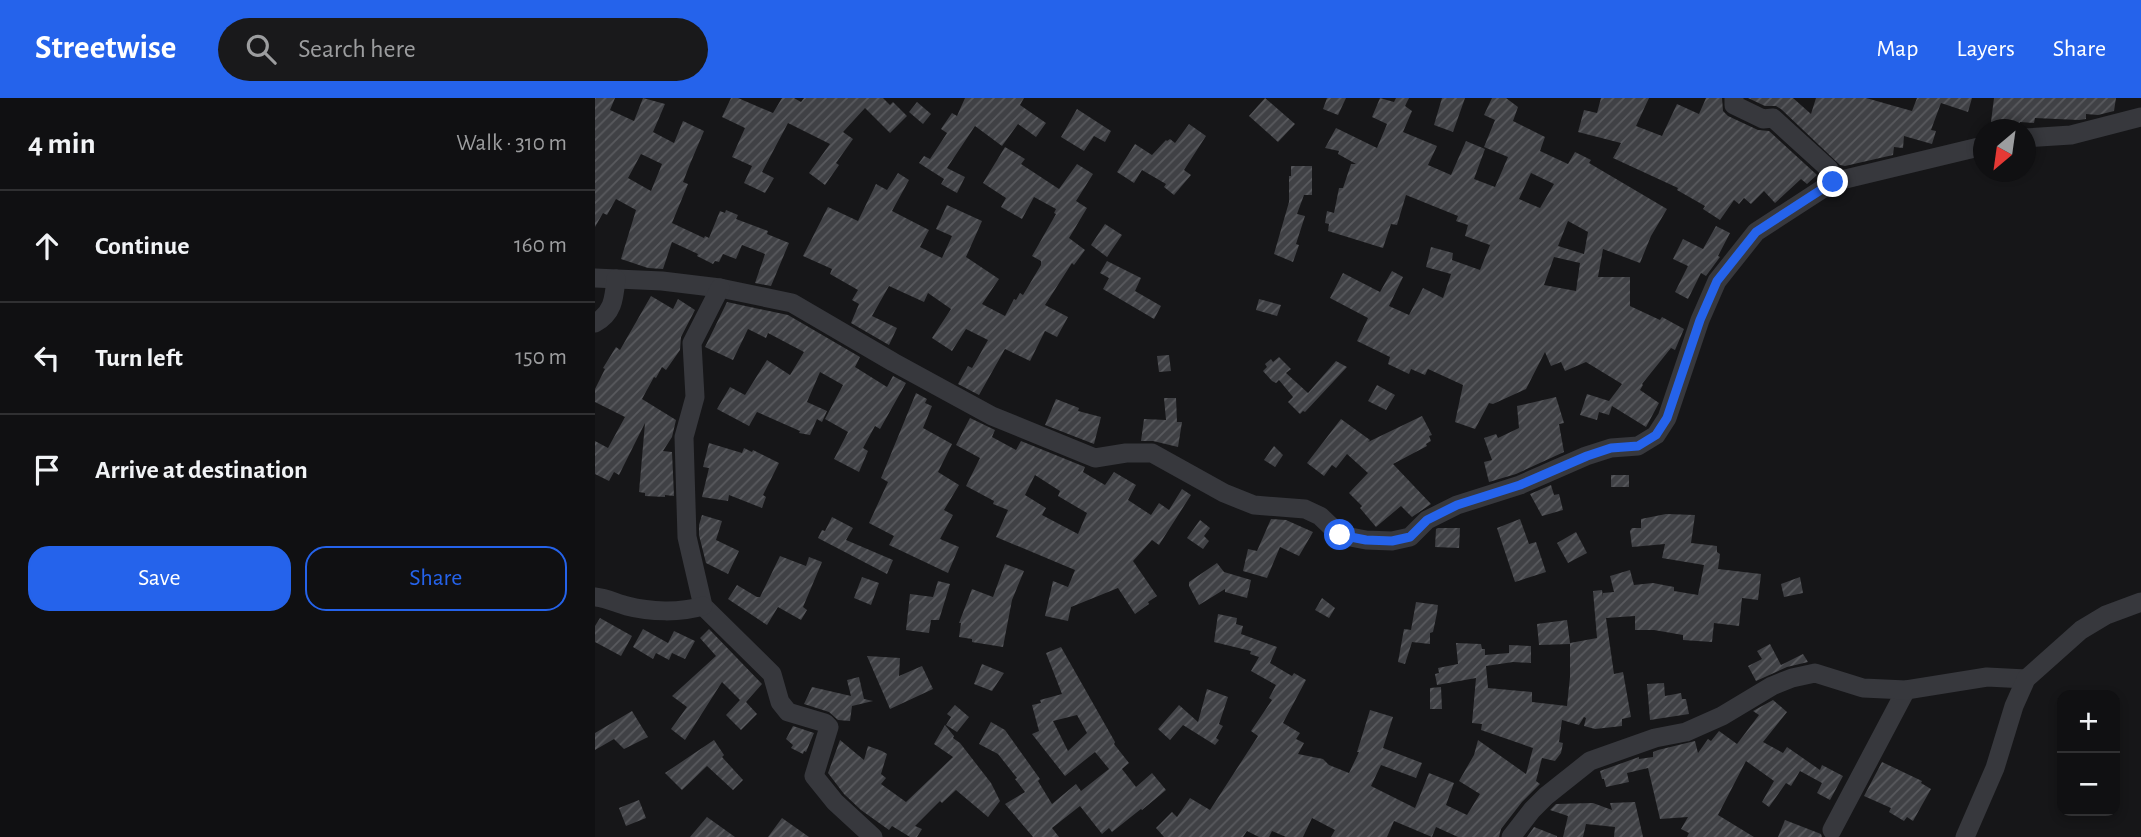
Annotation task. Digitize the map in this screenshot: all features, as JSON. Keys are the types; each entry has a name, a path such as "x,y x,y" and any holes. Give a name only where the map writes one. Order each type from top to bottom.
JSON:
{"street":[{"path":"1734,98 1734,105 1763,119 1773,118 1829,169 1833,182"},
{"path":"2036,137 2071,135 2141,117"},
{"path":"595,278 662,281 720,288 792,303 992,416 1095,457 1152,453 1224,493 1254,505 1305,509 1321,516 1340,535 1392,541 1410,537 1427,520 1457,505 1520,485 1611,448 1638,446 1656,435 1667,418 1700,320 1717,281 1756,232 1833,182 1973,148"},
{"path":"595,323 603,319 614,305 616,279"},
{"path":"720,288 692,343 695,397 684,437 687,537 703,606 772,674 780,702 788,712 829,727 814,776 835,802 873,837"},
{"path":"595,597 628,607 661,610 690,610 703,606"},
{"path":"1965,837 1995,768 2014,706 2026,679 2081,630 2106,615 2141,602"},
{"path":"1511,837 1546,796 1590,761 1655,738 1686,732 1792,678 1815,673 1863,688 1906,690 1987,677 2026,679"},
{"path":"1832,830 1906,690"}],"building":[{"path":"595,98 615,98 610,110 634,121 643,98 665,104 653,132 674,143 683,121 704,131 683,182 688,184 672,223 709,238 720,211 725,213 726,210 738,215 736,219 768,231 767,234 789,243 771,286 755,283 765,254 742,245 736,259 723,254 719,262 715,261 713,264 672,242 663,269 648,268 621,259 636,210 616,199 607,215 603,213 595,227","holes":["641,154 662,164 651,191 628,178"]},
{"path":"731,98 738,98 773,113 782,98 794,98 801,102 804,98 883,98 890,105 893,102 907,116 890,133 865,108 843,132 853,139 825,185 809,173 830,144 788,123 762,172 774,178 765,193 744,183 752,166 732,157 745,128 722,117"},
{"path":"965,98 1024,98 1020,105 1046,123 1036,137 1018,124 1002,146 975,126 947,168 965,177 957,193 941,184 944,179 919,163 924,156 930,159 947,133 941,129 952,113 957,116"},
{"path":"1265,98 1295,124 1278,142 1249,116"},
{"path":"1327,98 1346,98 1338,115 1323,109"},
{"path":"1380,98 1394,102 1396,98 1409,98 1405,106 1412,111 1403,132 1437,146 1428,165 1451,175 1466,141 1485,149 1474,179 1495,187 1508,157 1484,147 1495,120 1484,115 1492,98 1506,98 1518,107 1513,121 1545,137 1540,151 1568,164 1575,152 1667,209 1651,236 1640,263 1603,249 1598,277 1630,277 1630,306 1660,320 1662,317 1684,329 1675,350 1671,348 1642,384 1640,390 1659,403 1646,427 1612,406 1609,415 1599,412 1597,420 1580,415 1587,394 1609,401 1622,384 1586,362 1565,371 1561,362 1551,366 1545,352 1526,389 1493,404 1489,403 1475,429 1455,422 1463,385 1428,369 1425,375 1411,369 1409,374 1388,364 1390,357 1357,341 1368,318 1330,298 1343,273 1380,292 1392,271 1403,277 1389,306 1409,315 1423,288 1443,298 1451,274 1426,267 1431,247 1453,253 1452,260 1480,270 1490,245 1465,236 1468,225 1456,221 1458,216 1406,195 1397,225 1391,224 1383,248 1328,231 1329,224 1325,223 1327,211 1334,213 1339,188 1343,188 1351,164 1356,164 1338,154 1339,151 1325,148 1336,128 1377,148 1387,124 1372,117","holes":["1531,173 1554,184 1540,208 1519,199","1568,221 1588,232 1584,254 1558,246","1554,257 1580,263 1576,291 1544,285"]},
{"path":"1442,98 1465,98 1453,132 1434,125"},
{"path":"1601,98 1649,98 1636,126 1662,136 1677,104 1699,114 1706,98 1722,98 1723,111 1728,116 1758,130 1769,131 1817,175 1807,184 1801,179 1775,203 1764,191 1751,204 1744,198 1739,204 1734,200 1720,220 1703,209 1705,206 1677,190 1678,188 1613,158 1621,143 1578,132 1584,110 1597,113"},
{"path":"1748,98 1793,98 1811,114 1816,98 1866,98 1912,111 1917,98 1972,98 1968,112 1941,103 1931,130 1936,131 1932,144 1904,136 1903,148 1894,147 1893,155 1845,166 1840,165 1781,109 1765,106"},
{"path":"1994,98 2116,98 2114,111 2098,115 2086,114 2086,119 1991,119"},
{"path":"917,102 931,114 923,124 909,112"},
{"path":"1077,109 1111,131 1105,142 1094,136 1084,151 1061,137"},
{"path":"1189,124 1206,136 1184,170 1191,175 1174,195 1164,187 1166,184 1142,170 1134,183 1117,172 1135,144 1152,155 1166,140 1170,139 1175,143"},
{"path":"1005,147 1025,159 1021,164 1059,189 1077,164 1093,174 1076,201 1087,208 1069,238 1085,250 1074,265 1072,263 1045,305 1068,317 1057,337 1045,331 1030,361 1005,349 979,395 958,384 968,366 972,368 988,340 966,329 952,351 932,338 951,309 928,293 924,302 889,286 872,316 897,328 889,345 851,323 859,304 852,300 858,290 830,274 832,269 803,256 828,207 858,221 876,184 887,190 898,173 909,180 892,211 929,230 920,247 942,258 952,236 936,229 947,205 982,221 966,257 999,279 982,304 1005,316 1014,299 1016,300 1020,293 1023,295 1041,265 1041,261 1032,256 1056,214 1056,209 1034,197 1022,219 1001,207 1006,198 983,183"},
{"path":"1291,166 1312,166 1312,195 1304,195 1297,214 1305,216 1293,262 1274,254 1289,202"},
{"path":"1105,224 1122,235 1107,257 1091,245"},
{"path":"1716,226 1730,233 1718,256 1720,257 1706,276 1701,273 1688,299 1675,292 1688,266 1673,259 1683,239 1703,249"},
{"path":"1107,261 1141,278 1135,291 1161,306 1154,319 1103,289 1109,278 1100,273"},
{"path":"651,296 673,309 678,299 695,310 681,337 680,350 666,370 662,367 656,378 654,377 642,399 676,420 672,437 663,451 672,452 674,496 665,497 645,496 645,493 639,492 645,423 619,475 614,472 609,481 595,474 595,441 608,448 625,417 595,402 595,389 605,369 603,368 616,347 620,350"},
{"path":"1259,299 1281,305 1277,316 1256,310"},
{"path":"727,302 788,315 860,357 855,367 887,387 893,376 906,383 880,429 875,426 863,448 868,451 859,472 834,459 848,432 825,419 843,385 820,372 807,402 827,411 822,422 817,419 810,435 799,433 800,431 757,412 749,426 717,409 730,387 745,395 767,360 790,375 804,352 768,333 766,338 748,329 733,360 705,347"},
{"path":"1169,355 1171,371 1159,372 1157,356"},
{"path":"1279,357 1291,369 1286,373 1308,393 1336,361 1347,367 1305,412 1300,414 1288,402 1293,397 1279,380 1276,383 1272,381 1263,371 1267,367 1265,364"},
{"path":"1377,385 1395,395 1386,410 1368,401"},
{"path":"916,393 927,399 925,403 932,406 923,428 952,444 938,472 959,485 944,510 953,515 940,539 959,547 948,573 889,545 894,536 869,523 888,482 881,478"},
{"path":"1556,397 1564,423 1559,424 1564,452 1516,474 1489,482 1484,462 1492,460 1484,438 1496,434 1498,438 1519,428 1517,406"},
{"path":"1164,398 1176,398 1177,422 1182,422 1178,447 1141,441 1144,419 1166,420"},
{"path":"1056,399 1079,408 1078,411 1101,417 1094,444 1045,425"},
{"path":"1422,416 1432,435 1429,436 1431,441 1427,446 1393,464 1431,504 1412,517 1401,506 1376,527 1349,493 1368,473 1347,454 1336,468 1332,465 1324,476 1307,463 1341,419 1370,440 1368,442"},
{"path":"970,418 995,430 992,437 1016,450 1021,441 1085,467 1083,472 1105,485 1114,472 1136,485 1128,500 1151,515 1159,503 1169,510 1182,489 1191,495 1159,545 1152,540 1133,561 1157,596 1135,614 1118,588 1071,607 1068,621 1045,616 1053,581 1068,587 1075,570 996,537 1008,510 993,504 994,501 966,486 980,458 956,445","holes":["1035,475 1060,491 1058,496 1087,513 1078,534 1042,515 1046,508 1025,495"]},
{"path":"709,443 742,453 744,448 752,452 753,450 779,463 763,495 766,497 762,508 729,495 728,501 702,497 709,468 703,467"},
{"path":"1274,446 1283,455 1275,467 1264,460"},
{"path":"1611,475 1629,475 1629,487 1611,487"},
{"path":"1551,485 1554,495 1559,494 1563,510 1542,516 1530,494"},
{"path":"1666,514 1695,515 1691,543 1717,546 1717,552 1720,554 1718,569 1761,574 1758,600 1742,598 1739,626 1714,623 1712,642 1683,640 1683,635 1654,630 1635,630 1635,616 1606,618 1614,674 1623,672 1631,717 1622,719 1622,726 1595,729 1584,726 1584,717 1579,725 1562,720 1559,742 1563,743 1561,753 1555,761 1542,758 1536,781 1540,784 1501,829 1499,837 1458,837 1436,827 1432,837 1394,821 1387,837 1331,837 1335,830 1312,818 1303,837 1286,837 1272,831 1269,837 1259,837 1247,831 1243,837 1164,837 1156,828 1172,812 1177,817 1190,798 1210,810 1258,736 1251,731 1272,700 1269,698 1276,685 1251,671 1259,657 1250,654 1251,651 1214,642 1218,614 1237,618 1236,624 1243,626 1241,634 1277,647 1270,663 1292,676 1294,673 1306,680 1283,723 1300,733 1296,739 1304,743 1298,754 1323,759 1329,765 1349,773 1359,752 1370,710 1393,717 1383,748 1422,763 1416,778 1381,765 1371,786 1415,808 1429,773 1454,783 1446,805 1467,815 1480,794 1459,781 1474,755 1478,740 1526,774 1533,748 1481,730 1482,724 1472,723 1476,678 1437,685 1435,674 1439,673 1438,668 1458,664 1456,643 1481,644 1485,655 1509,653 1509,645 1531,646 1531,663 1513,662 1486,666 1488,688 1532,692 1532,702 1567,706 1570,644 1539,645 1537,624 1567,620 1570,643 1597,638 1593,591 1602,590 1603,597 1603,593 1614,592 1610,576 1630,570 1634,585 1653,583 1674,587 1674,591 1698,595 1704,565 1662,558 1665,544 1632,547 1630,531 1632,528 1641,528 1641,519"},
{"path":"702,515 722,521 716,540 739,551 728,574 706,563 699,535"},
{"path":"832,517 853,528 846,540 893,560 887,574 818,538"},
{"path":"1271,519 1286,520 1313,532 1299,556 1280,547 1267,578 1243,571 1248,549 1257,551"},
{"path":"1520,519 1529,544 1536,542 1546,572 1515,582 1497,528"},
{"path":"1200,520 1210,528 1204,536 1209,541 1203,549 1187,538"},
{"path":"1438,528 1460,528 1459,548 1435,547"},
{"path":"1576,532 1587,553 1568,563 1557,543"},
{"path":"780,556 806,566 809,557 822,562 803,607 807,610 801,620 778,607 767,625 728,599 737,585 760,597"},
{"path":"1217,563 1224,572 1251,580 1247,598 1225,592 1225,589 1199,605 1189,582"},
{"path":"1005,564 1024,571 1012,600 1003,647 959,637 959,623 972,589 993,597"},
{"path":"862,577 879,583 871,605 854,598"},
{"path":"1800,577 1803,593 1784,597 1781,584"},
{"path":"938,581 950,584 939,620 931,620 929,633 906,630 910,594 933,597"},
{"path":"1322,598 1335,608 1329,618 1315,610"},
{"path":"1416,602 1438,605 1437,613 1433,632 1430,633 1430,644 1412,642 1405,664 1398,662 1404,629 1411,630"},
{"path":"600,618 632,636 621,656 595,642 595,626"},
{"path":"643,629 668,643 674,631 695,641 685,659 672,653 669,660 656,653 653,659 633,647"},
{"path":"709,629 762,684 746,702 757,714 741,730 726,715 740,700 722,682 685,740 671,729 687,707 672,696 716,656 700,638"},
{"path":"1770,644 1781,665 1803,654 1808,662 1787,667 1756,681 1748,666 1762,659 1757,651"},
{"path":"1061,647 1114,744 1129,763 1122,769 1136,787 1152,773 1166,790 1112,832 1109,828 1102,834 1080,806 1052,828 1059,837 1033,837 1005,804 1025,792 1015,779 1017,778 998,754 979,744 991,722 1005,730 1040,779 1038,781 1052,804 1076,784 1081,791 1109,769 1095,752 1065,776 1032,734 1039,731 1032,705 1062,694 1046,653","holes":["1077,715 1087,733 1068,751 1053,721"]},
{"path":"867,656 900,658 899,676 922,666 933,689 890,709"},
{"path":"982,664 1004,673 992,691 974,684"},
{"path":"859,677 864,699 873,701 852,706 850,721 838,720 829,712 804,704 812,687 851,696 847,680"},
{"path":"1664,683 1665,696 1681,693 1682,699 1686,699 1689,714 1650,720 1647,684"},
{"path":"1441,687 1442,709 1430,709 1430,688"},
{"path":"1207,689 1228,697 1219,724 1223,726 1215,745 1183,725 1170,740 1158,729 1179,705 1198,722"},
{"path":"1773,700 1787,712 1763,742 1783,753 1787,747 1820,770 1822,765 1843,776 1830,800 1817,793 1822,783 1800,771 1791,786 1786,783 1769,807 1762,802 1774,781 1746,761 1718,815 1754,837 1687,837 1689,833 1681,829 1688,817 1660,819 1648,768 1627,773 1629,782 1606,787 1602,779 1600,771 1639,757 1653,757 1653,752 1658,750 1695,741 1698,753 1708,739 1711,741 1719,731 1737,744 1759,715 1753,711"},
{"path":"955,705 969,717 957,732 946,725 951,717 947,714"},
{"path":"632,711 648,737 624,749 614,739 595,750 595,733"},
{"path":"945,725 991,783 1000,801 988,817 956,790 942,803 940,801 915,826 922,829 917,837 910,837 892,826 889,830 861,810 828,773 840,740 864,760 868,746 882,751 887,754 881,774 886,778 881,784 906,802 953,757 934,744"},
{"path":"793,726 814,733 803,754 791,748 793,745 786,739"},
{"path":"714,740 724,755 722,757 743,780 733,790 707,766 682,790 665,773"},
{"path":"1882,762 1922,781 1921,783 1931,789 1913,821 1907,817 1904,821 1889,812 1891,808 1864,796"},
{"path":"639,800 646,818 626,826 619,808"},
{"path":"1635,802 1643,837 1614,837 1615,827 1586,824 1583,837 1563,837 1568,816 1550,810 1556,804 1593,803 1612,810 1610,803"},
{"path":"707,817 735,837 690,837"},
{"path":"782,818 809,837 768,837"},
{"path":"1785,820 1821,834 1822,837 1778,837"},
{"path":"1534,827 1557,836 1557,837 1527,837"}],"route":[{"path":"1340,535 1392,541 1410,537 1427,520 1457,505 1520,485 1611,448 1638,446 1656,435 1667,418 1678,380 1717,281 1756,232 1833,182"}]}
